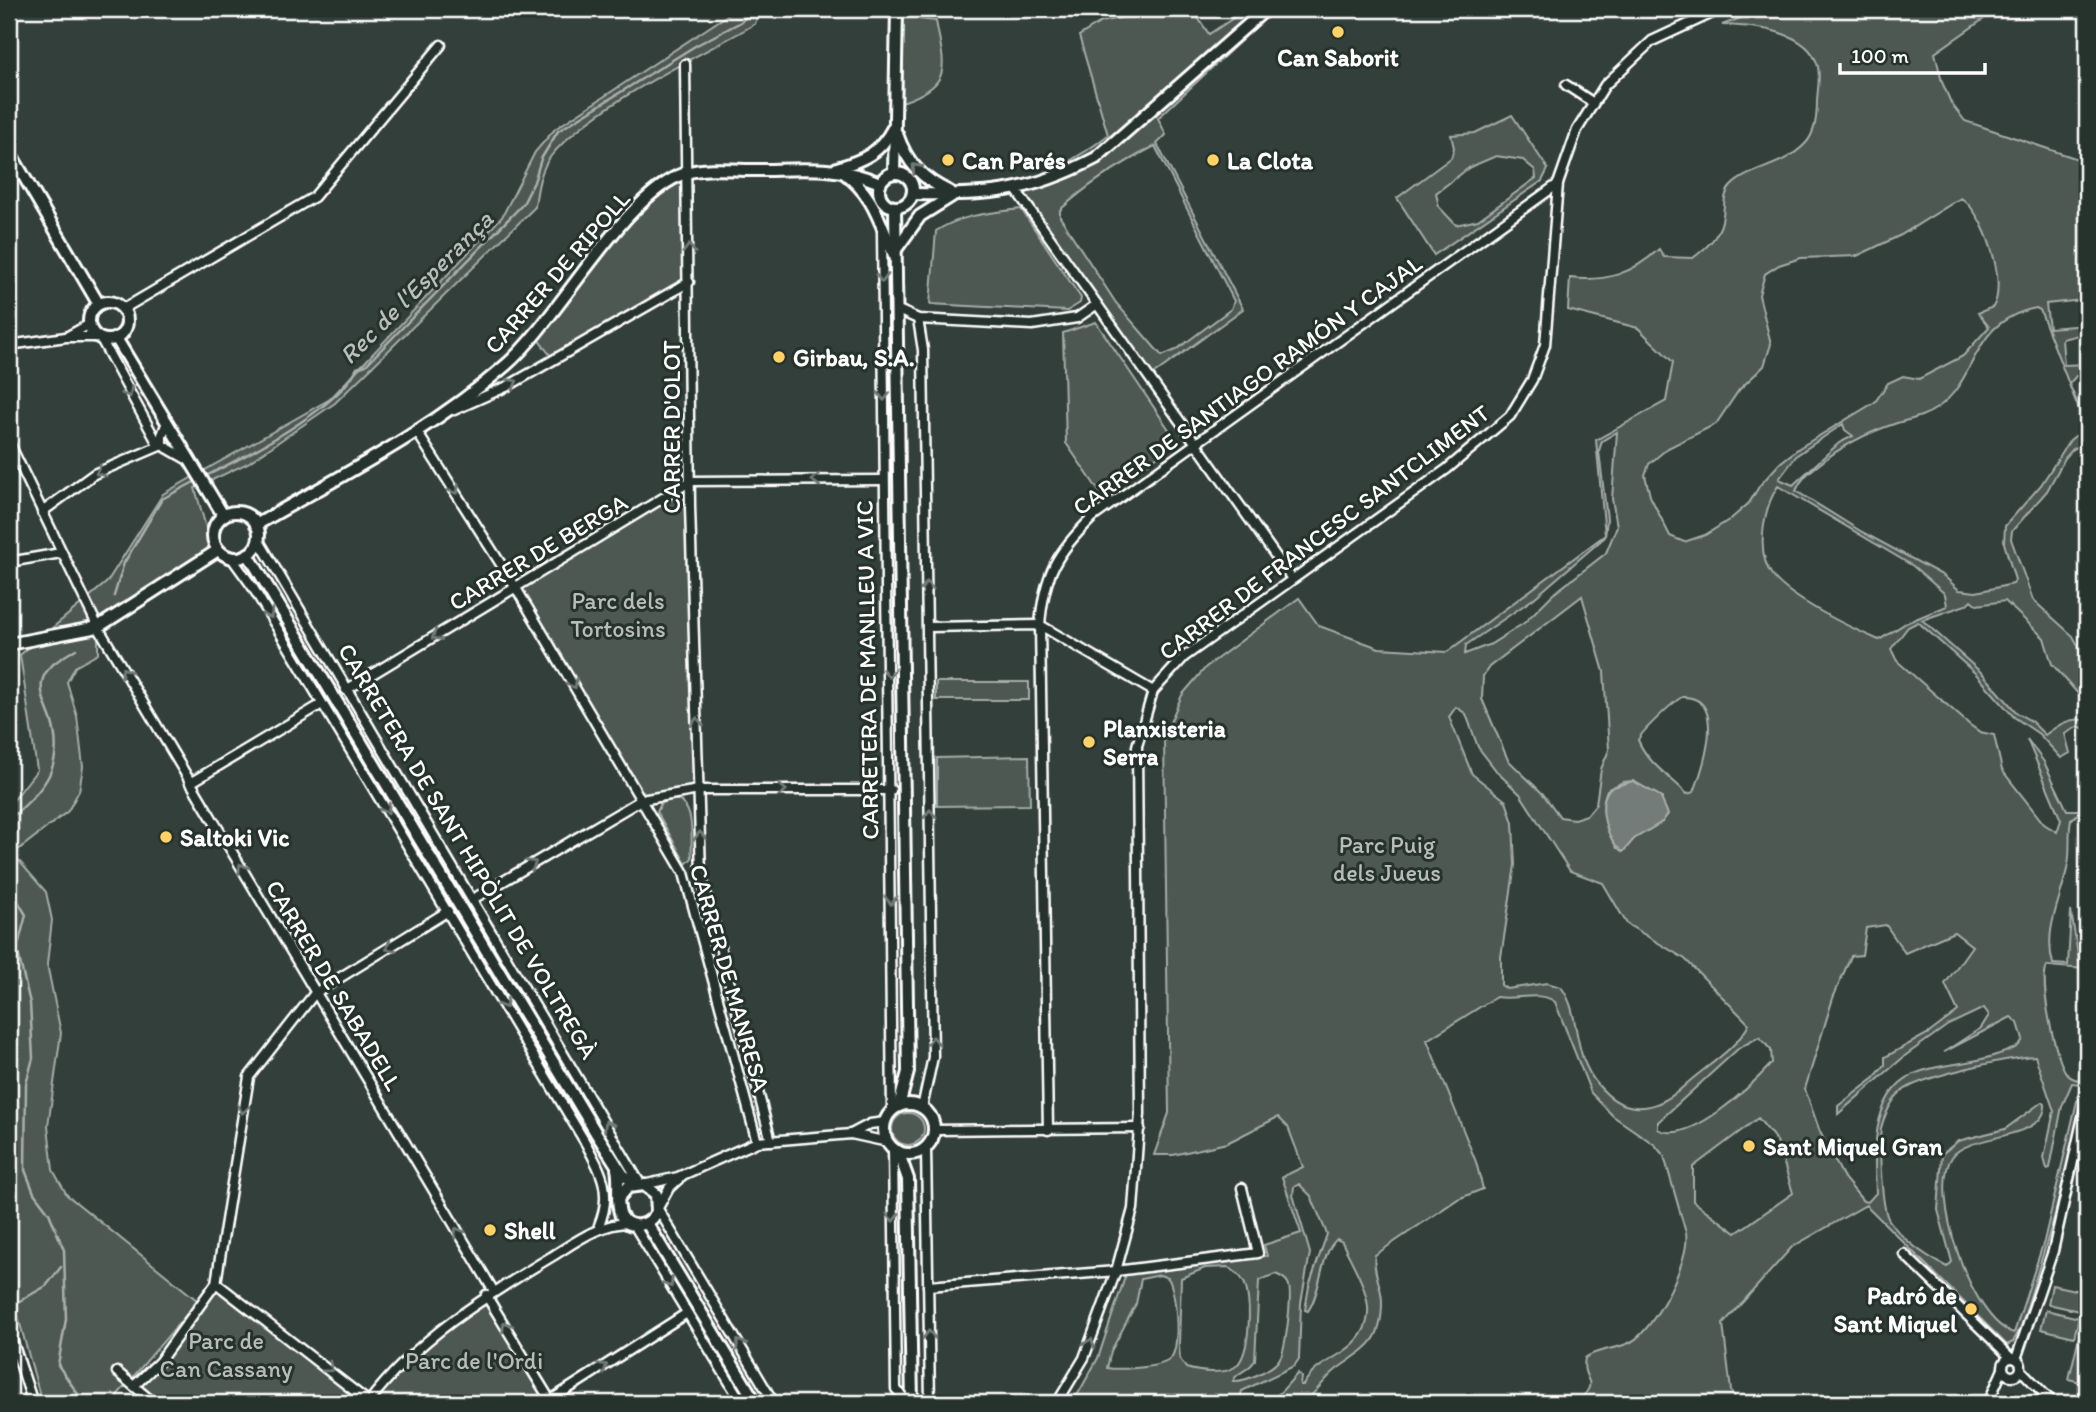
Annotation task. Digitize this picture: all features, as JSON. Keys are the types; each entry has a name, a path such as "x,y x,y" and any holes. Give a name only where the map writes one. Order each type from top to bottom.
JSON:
{"street":[{"path":"894,173 897,9"},
{"path":"913,194 956,195 1016,190 1063,175 1096,158 1266,9"},
{"name":"CARRER DE FRANCESC SANTCLIMENT","path":"1057,1403 1084,1358 1116,1271 1133,1209 1140,1128 1137,746 1153,691 1184,657 1447,469 1510,416 1532,380 1545,345 1558,184 1577,130 1605,85 1652,41 1721,9"},
{"path":"123,309 314,197 441,45"},
{"name":"CARRER D'OLOT","path":"685,64 691,481 701,874 771,1140"},
{"path":"1566,85 1592,102"},
{"path":"835,170 872,156 885,144 894,126"},
{"path":"894,126 911,166 923,177 956,195"},
{"path":"9,151 98,303"},
{"name":"CARRER DE RIPOLL","path":"256,525 451,411 509,363 626,220 664,183 688,172 835,170 853,171 880,183"},
{"name":"CARRETERA DE MANLLEU A VIC","path":"835,170 862,186 897,254"},
{"path":"894,173 909,178 913,194 907,204 895,208 881,199 880,183 894,173"},
{"name":"CARRER DE SANTIAGO RAMÓN Y CAJAL","path":"1048,1130 1040,625 1043,592 1054,562 1066,544 1093,517 1558,184"},
{"path":"1016,190 1292,579"},
{"path":"897,254 920,216 956,195"},
{"name":"CARRETERA DE MANLLEU A VIC","path":"895,208 908,1080 920,1107"},
{"name":"CARRETERA DE MANLLEU A VIC","path":"882,228 896,1109"},
{"path":"451,411 508,386 689,282"},
{"path":"9,345 66,337 99,338 116,338 126,329 123,309 112,302 98,303 89,314 88,325 99,338 161,445 192,463"},
{"path":"898,310 918,319 1053,325 1077,318 1096,305"},
{"path":"918,319 923,349 933,1057 920,1107"},
{"path":"66,337 88,325"},
{"path":"116,338 223,515"},
{"path":"161,445 167,422"},
{"name":"CARRER DE MANRESA","path":"417,432 516,587 684,873 757,1142"},
{"name":"CARRER DE SABADELL","path":"9,442 98,627 490,1293 548,1401"},
{"path":"42,513 94,474 161,445"},
{"path":"691,481 884,480"},
{"name":"CARRER DE BERGA","path":"346,690 691,481"},
{"path":"240,512 256,525 258,540 248,554 231,557 218,550 213,531 223,515 240,512"},
{"name":"CARRETERA DE SANT HIPÒLIT DE VOLTREGÀ","path":"258,540 640,1185"},
{"path":"9,643 98,627 218,550"},
{"path":"9,562 61,553"},
{"name":"CARRETERA DE SANT HIPÒLIT DE VOLTREGÀ","path":"248,554 614,1161 623,1174 640,1185"},
{"name":"CARRETERA DE SANT HIPÒLIT DE VOLTREGÀ","path":"231,557 448,911 585,1142 606,1185 607,1202 600,1225"},
{"path":"928,627 1040,625 1153,691"},
{"path":"190,783 322,704"},
{"path":"473,899 641,800 699,790 891,790"},
{"path":"134,1386 159,1362 216,1283 249,1077 315,993 448,911"},
{"name":"CARRETERA DE MANLLEU A VIC","path":"896,1109 908,1080"},
{"path":"1988,1403 2003,1366 2013,1358 2053,1251 2087,1099"},
{"path":"587,1236 618,1203 625,1189 686,1173 757,1142 851,1133 870,1124 885,1122 896,1109 920,1107 931,1118 934,1130 908,1180"},
{"path":"885,1122 908,1180 910,1403"},
{"path":"934,1130 1140,1128"},
{"path":"851,1133 893,1147 922,1150"},
{"name":"CARRETERA DE SANT HIPÒLIT DE VOLTREGÀ","path":"585,1142 614,1161 620,1178 618,1203"},
{"path":"893,1147 896,1389 910,1403"},
{"path":"922,1150 930,1403"},
{"path":"648,1223 669,1188 686,1173"},
{"path":"640,1185 654,1192 658,1207 774,1403"},
{"path":"928,1286 1116,1271 1258,1253 1242,1188"},
{"path":"618,1203 621,1216 631,1224 742,1403"},
{"path":"216,1283 369,1403 425,1342 490,1293 608,1226 648,1223"},
{"path":"648,1223 757,1403"},
{"path":"1904,1254 1997,1345 2021,1363 2021,1370 2053,1403"},
{"path":"548,1401 687,1313"},
{"path":"9,1330 11,1347 33,1403"},
{"path":"1997,1345 2007,1375 2013,1377"},
{"path":"1996,1387 2021,1370"},
{"path":"117,1371 154,1403"}],"green space":[{"path":"732,9 760,9 755,24 618,101 569,137 544,167 535,207 335,403 248,463 195,488 212,549 98,627 98,654 75,667 67,682 77,716 83,767 79,791 68,811 13,854 46,892 52,920 47,964 61,1033 48,1126 53,1170 67,1195 198,1301 114,1399 118,1403 42,1403 9,1284 9,806 37,770 20,655 107,582 163,494 330,399 502,217 535,152 555,129 729,14"},
{"path":"904,9 914,9 919,19 936,21 943,62 942,72 931,88 902,102"},
{"path":"1161,9 1192,9 1209,34 1247,9 1275,9 1158,118 1166,135 1157,144 1243,309 1151,376 1016,183 1065,164 1108,135 1079,36 1101,22","holes":["1155,146 1234,301 1231,309 1176,350 1162,356 1116,303 1060,217 1060,210 1082,191"]},
{"name":"Parc Puig dels Jueus","path":"1764,9 1998,9 1935,53 1942,82 1951,103 1965,121 2087,162 2087,333 2062,339 2064,365 2087,364 2087,375 2076,376 2069,384 2087,424 2087,443 2073,449 2065,458 2047,491 2012,531 2011,539 2033,600 2073,636 2084,657 2087,656 2087,704 2052,664 2044,638 2005,601 1977,605 1971,600 1966,605 1922,620 1984,675 2017,713 2031,721 2045,735 2060,725 2076,720 2087,721 2087,731 2079,726 2065,734 2070,753 2061,758 2039,734 2014,717 1976,674 1918,622 1908,627 1891,649 1897,661 1970,725 1980,732 1994,735 2002,770 2044,824 2057,832 2061,820 2027,739 2044,762 2067,810 2078,810 2087,806 2071,820 2068,864 2050,938 2053,964 2068,965 2071,911 2079,961 2087,969 2047,966 2045,988 2050,1021 2062,1066 2071,1077 2087,1081 2087,1086 2054,1218 2021,1327 2013,1342 2007,1345 1866,1205 1792,1247 1723,1324 1731,1391 1738,1403 1577,1403 1590,1384 1585,1372 1585,1358 1631,1342 1650,1324 1660,1309 1683,1259 1686,1233 1664,1156 1655,1145 1613,1116 1591,1093 1555,1002 1535,996 1496,997 1427,1040 1476,1162 1483,1189 1458,1199 1375,1255 1382,1296 1379,1327 1371,1343 1332,1373 1302,1403 1073,1403 1098,1358 1126,1274 1267,1256 1264,1245 1301,1233 1282,1177 1303,1167 1288,1127 1278,1117 1227,1143 1173,1155 1154,1155 1169,1113 1164,736 1182,695 1206,667 1299,598 1319,626 1379,648 1447,652 1605,535 1596,440 1666,401 1673,362 1638,328 1568,310 1570,278 1595,279 1618,274 1639,265 1659,249 1664,257 1693,258 1718,233 1726,194 1731,186 1746,175 1796,152 1809,140 1815,123 1819,71 1813,55 1804,45 1779,32 1722,25","holes":["1961,198 1978,218 1996,266 1997,296 1993,307 1978,313 1989,327 1963,356 1919,379 1903,376 1888,383 1875,402 1799,448 1780,463 1760,485 1749,503 1732,518 1705,535 1684,542 1670,536 1650,496 1645,475 1649,464 1668,448 1716,424 1739,390 1764,366 1771,344 1759,295 1765,274 1779,265 1801,258 1857,256 1901,235","2082,300 2086,325 2049,328 2046,304","2036,308 2040,310 2086,428 2070,440 2041,485 2005,526 2004,543 2015,580 2013,584 1976,592 1959,590 1944,576 1862,532 1796,491 1807,474 1845,446 1875,431 1922,416 1937,408 1951,396 1961,382 1986,338 1998,325 2014,315","1843,424 1845,430 1853,436 1839,443 1793,485 1779,479 1797,455","1617,432 1612,499 1617,526 1606,553 1552,595 1524,623 1491,644 1465,654 1466,645 1533,599 1605,537 1607,519 1599,451 1602,441","1778,486 1913,566 1945,594 1947,606 1906,623 1879,640 1853,628 1792,594 1772,575 1764,554 1765,517","1582,596 1604,672 1609,750 1601,769 1596,804 1587,815 1574,819 1560,817 1543,794 1508,760 1482,699 1483,676 1489,667","1682,697 1696,700 1705,708 1709,721 1709,736 1694,792 1687,794 1660,770 1638,740","1456,707 1466,714 1478,747 1498,773 1520,794 1570,871 1603,883 1627,924 1685,959 1749,1024 1728,1050 1665,1100 1651,1106 1629,1106 1612,1099 1599,1086 1584,1060 1572,1009 1561,987 1547,983 1507,989 1501,985 1501,957 1515,865 1513,823 1506,801 1472,774 1449,717","1633,781 1662,798 1662,822 1617,848 1605,820 1604,798 1607,790 1623,782","1886,925 1905,953 1954,932 1972,946 1945,984 1958,1011 1929,1033 1885,1057 1885,1065 1872,1080 1838,1106 1838,1114 1906,1055 1948,1025 1984,1008 1989,1015 1981,1028 1944,1052 2011,1017 2018,1023 2023,1039 2015,1048 1987,1058 1922,1071 1905,1079 1893,1091 1879,1122 1875,1158 1876,1193 1868,1202 1863,1201 1844,1178 1820,1132 1805,1089 1833,998 1851,956 1862,955 1866,928","1759,1037 1771,1050 1772,1063 1719,1111 1686,1129 1671,1132 1658,1129 1658,1122 1739,1048","2035,1056 2054,1111 2044,1158 2047,1169 2050,1168 2062,1106 2072,1083 2081,1084 2044,1241 2014,1333 1998,1324 1983,1306 1958,1254 1950,1226 1946,1174 1952,1157 1960,1149 2033,1125 2042,1116 2045,1104 2042,1102 2005,1129 1958,1141 1942,1154 1938,1210 1952,1262 1947,1267 1923,1253 1901,1234 1889,1220 1884,1203 1880,1137 1891,1104 1901,1092 1911,1086 1965,1069","1758,1118 1777,1141 1793,1193 1736,1233 1693,1201 1693,1167","1299,1184 1311,1196 1327,1234 1309,1286 1305,1310 1308,1311 1313,1303 1327,1253 1337,1239 1342,1242 1363,1285 1368,1314 1365,1327 1357,1340 1316,1370 1303,1385 1300,1385 1301,1377 1298,1373 1279,1393 1268,1400 1240,1398 1242,1391 1294,1366 1299,1359 1301,1303 1310,1253 1293,1195 1294,1187","1228,1267 1241,1277 1247,1290 1247,1339 1240,1361 1235,1367 1224,1371 1186,1368 1180,1359 1181,1278 1205,1268","1275,1274 1288,1283 1290,1297 1282,1352 1277,1362 1266,1370 1233,1381 1255,1360 1259,1281","1160,1275 1168,1278 1176,1318 1176,1342 1171,1358 1151,1366 1107,1368 1111,1351 1136,1304 1141,1279"]},
{"path":"1512,115 1548,169 1542,181 1434,255 1397,198 1451,158 1454,148 1451,135 1475,133","holes":["1496,156 1523,160 1535,170 1536,178 1478,220 1456,225 1439,207 1436,193 1470,167"]},
{"path":"688,172 689,282 554,360 534,334 585,267 624,222 666,185"},
{"path":"1021,209 1081,298 1080,303 1067,311 930,304 936,231 967,218"},
{"path":"1096,322 1172,434 1170,447 1103,497 1066,443 1063,333"},
{"name":"Parc dels Tortosins","path":"691,481 699,790 641,800 516,588"},
{"path":"936,682 1029,682 1029,700 936,700"},
{"path":"1029,756 1030,805 937,806 937,758"},
{"path":"676,799 683,803 690,816 692,858 686,864 657,812 661,803"},
{"path":"908,1113 920,1117 924,1129 920,1141 908,1145 896,1141 892,1129 896,1117"},
{"path":"216,1283 368,1402 388,1378 486,1295 550,1400 546,1403 154,1403 134,1386 159,1362"},
{"path":"2052,1285 2084,1292 2079,1311 2048,1304"},
{"path":"2046,1310 2079,1318 2074,1337 2041,1329"},
{"path":"2082,1324 2087,1325 2087,1384 2069,1379"}],"shaded area":[{"path":"1633,781 1660,796 1668,814 1662,822 1634,839 1623,852 1608,831 1603,812 1604,803 1610,788"}],"waterway":[{"name":"Rec de l'Esperança","path":"204,477 311,415 347,383 357,368 366,365 523,204 541,159 558,131 695,46 741,22 753,9"},
{"name":"Rec de l'Esperança","path":"114,596 124,563 162,499 198,480"},
{"name":"Rec de l'Esperança","path":"9,819 32,798 49,776 56,750 55,735 43,696 42,682 51,667 76,649"},
{"name":"Rec de l'Esperança","path":"9,886 26,915 17,949 30,1003 33,1058 26,1084 25,1170 34,1193 49,1213 64,1250 66,1319 58,1365 84,1403"},
{"path":"18,1302 46,1286 61,1267"}],"place":[{"name":"Can Saborit","path":"1338,32"},
{"name":"Can Parés","path":"948,160"},
{"name":"La Clota","path":"1213,160"},
{"name":"Girbau, S.A.","path":"779,357"},
{"name":"Planxisteria Serra","path":"1089,742"},
{"name":"Saltoki Vic","path":"166,837"},
{"name":"Sant Miquel Gran","path":"1749,1146"},
{"name":"Shell","path":"490,1230"},
{"name":"Padró de Sant Miquel","path":"1971,1309"}],"park label":[{"name":"Parc de Can Cassany","path":"226,1354"},
{"name":"Parc de l'Ordi","path":"474,1360"}]}
